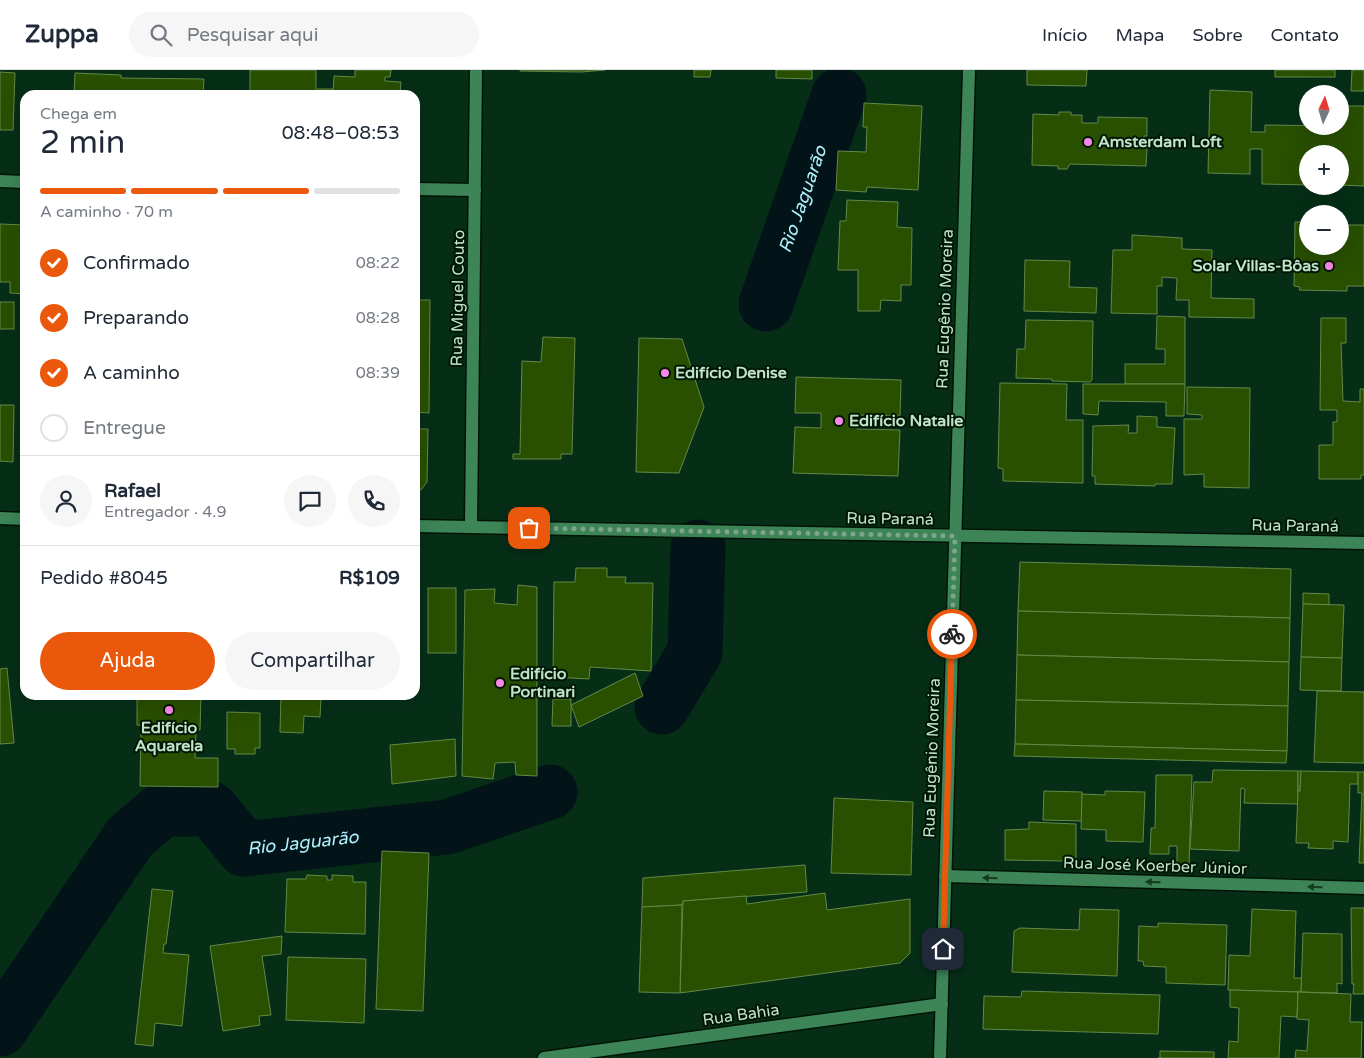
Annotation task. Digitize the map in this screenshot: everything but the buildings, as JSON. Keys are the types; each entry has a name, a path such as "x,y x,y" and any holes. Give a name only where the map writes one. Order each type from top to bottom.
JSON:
{"street":[{"name":"Rua Miguel Couto","path":"471,527 476,70"},
{"name":"Rua Eugênio Moreira","path":"940,1058 969,70"},
{"path":"0,181 20,182"},
{"path":"420,189 475,190"},
{"path":"0,518 20,519"},
{"name":"Rua Paraná","path":"420,526 1364,543"},
{"name":"Rua José Koerber Júnior","path":"945,876 1364,888"},
{"name":"Rua Bahia","path":"544,1058 942,1004"}],"waterway":[{"name":"Rio Jaguarão","path":"766,304 839,95"},
{"name":"Rio Jaguarão","path":"662,707 695,652 698,547"},
{"name":"Rio Jaguarão","path":"0,1029 130,837 163,809 211,809 244,849 447,827 550,792"}],"way so far":[{"path":"529,528 955,536 952,634"}],"place":[{"name":"Amsterdam Loft","path":"1088,142"},
{"name":"Solar Villas-Bôas","path":"1329,266"},
{"name":"Edifício Denise","path":"665,373"},
{"name":"Edifício Natalie","path":"839,421"},
{"name":"Edifício Portinari","path":"500,683"},
{"name":"Edifício Aquarela","path":"169,710"}],"route":[{"path":"943,949 952,634"}]}
